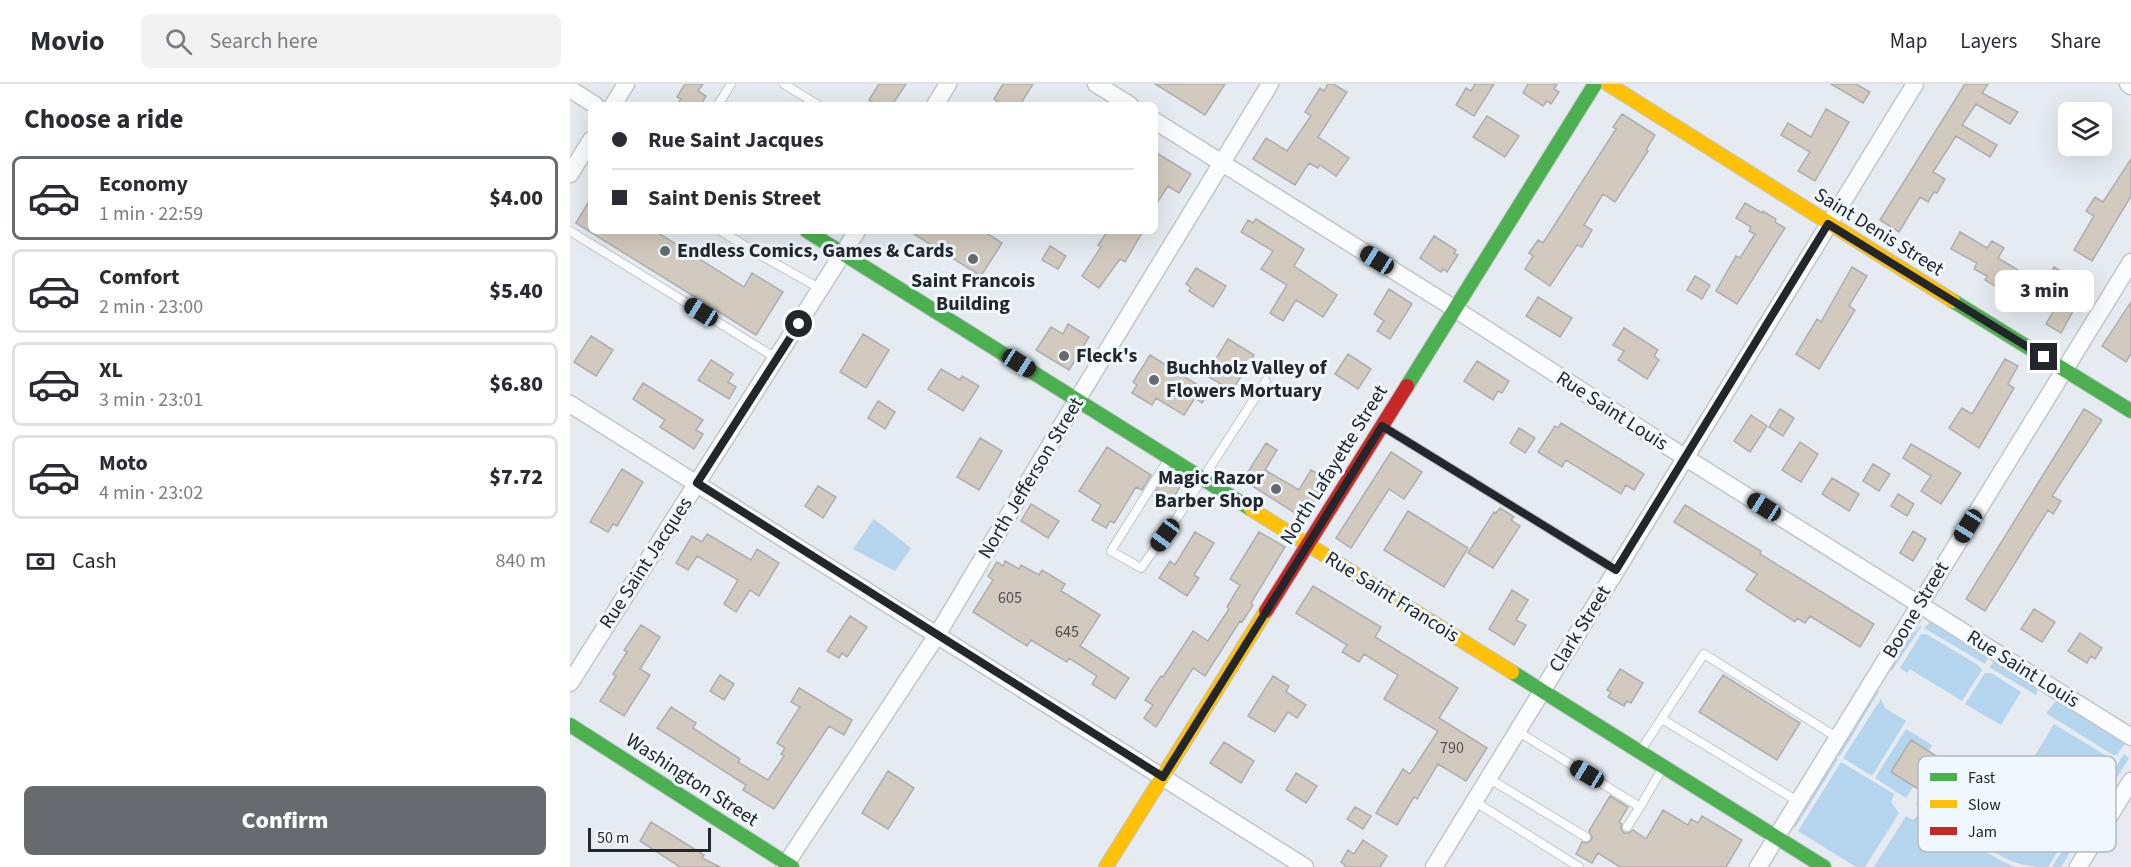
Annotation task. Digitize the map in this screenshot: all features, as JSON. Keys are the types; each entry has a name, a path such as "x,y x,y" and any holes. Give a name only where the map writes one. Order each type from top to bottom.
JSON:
{"street":[{"path":"615,102 626,84"},
{"path":"937,102 948,84"},
{"path":"1096,84 1125,102"},
{"name":"North Jefferson Street","path":"788,866 937,635 1270,84"},
{"name":"North Lafayette Street","path":"1106,867 1595,84"},
{"name":"Saint Denis Street","path":"1608,84 1828,224 2131,411"},
{"name":"Clark Street","path":"1434,867 1916,84"},
{"path":"570,89 590,102"},
{"name":"Rue Saint Louis","path":"1158,123 2131,737"},
{"path":"570,174 588,145"},
{"name":"Rue Saint Francois","path":"812,234 1777,837 1804,859 1824,867"},
{"name":"Rue Saint Jacques","path":"570,683 855,234"},
{"name":"Boone Street","path":"1758,867 2131,262"},
{"path":"570,404 1305,867"},
{"name":"Washington Street","path":"570,725 788,866"},
{"path":"2116,807 2131,782"},
{"path":"2079,867 2088,852"}],"lane":[{"path":"720,102 731,84"},
{"path":"784,84 813,102"},
{"path":"570,231 777,358"},
{"path":"726,234 821,289"},
{"path":"1169,458 1111,550 1141,568 1203,479 1266,381"},
{"path":"1382,426 1616,570"},
{"path":"1640,751 1704,654 1838,738"},
{"path":"1662,719 1799,802"},
{"path":"1516,731 1640,807"},
{"path":"1627,827 1664,767"},
{"path":"1488,778 1586,837"},
{"path":"1474,801 1579,867"}],"shaded area":[{"path":"874,519 911,548 895,571 853,549"},
{"path":"1930,622 1988,658 1985,664 1924,628"},
{"path":"1921,625 1921,627 1891,672 1891,667"},
{"path":"1921,634 1926,634 1978,665 1982,670 1962,701 1910,669 1907,673 1900,668"},
{"path":"1994,662 2038,689 2036,695 1989,667"},
{"path":"1985,673 1991,673 2021,692 2001,725 1965,704"},
{"path":"1879,691 1840,756 1837,754 1876,692"},
{"path":"1881,699 1885,708 1906,721 1872,776 1843,758"},
{"path":"2057,700 2125,743 2117,755 2113,755 2046,713"},
{"path":"2054,724 2107,756 2035,756"},
{"path":"1906,729 1932,745 1929,751 1911,740 1891,772 1914,786 1906,798 1875,778"},
{"path":"2124,754 2129,758 2116,779 2116,767"},
{"path":"1835,757 1838,759 1795,828 1793,826"},
{"path":"1841,762 1894,794 1891,802 1899,813 1865,867 1856,867 1798,831"},
{"path":"1906,816 1913,820 1918,816 1918,852 1986,852 2015,867 1874,867"},
{"path":"1995,852 2057,852 2048,867 2022,864"},
{"path":"2062,852 2070,852 2061,867 2052,867"}],"building":[{"path":"685,84 703,84 698,91 706,96 703,102 679,102 681,99 677,97"},
{"path":"879,84 906,84 894,102 869,100"},
{"path":"1003,84 1033,84 1022,102 998,102 994,99"},
{"path":"1155,84 1225,84 1205,115"},
{"path":"1328,84 1333,84 1347,92 1318,137 1349,158 1336,176 1320,165 1318,168 1309,163 1295,185 1253,159 1266,138 1287,151 1311,116 1305,112 1320,88 1324,91"},
{"path":"1475,84 1494,84 1474,116 1456,105 1466,88 1471,91"},
{"path":"1528,84 1557,84 1554,89 1559,92 1551,104 1547,101 1543,106 1523,93"},
{"path":"1831,84 1856,84 1870,92 1863,103"},
{"path":"1965,84 1988,84 1982,93 2018,112 2010,124 1976,104 1962,125 1997,145 1990,157 1956,136 1933,172 1945,179 1937,193 1934,192 1928,202 1920,197 1899,232 1880,220"},
{"path":"1826,109 1849,122 1815,181 1798,171 1810,152 1781,135 1788,123 1811,137"},
{"path":"1622,114 1655,135 1646,150 1648,151 1615,202 1603,194 1584,225 1592,230 1582,247 1577,245 1550,286 1525,269 1533,256 1529,253 1538,240 1543,243 1616,129 1613,127"},
{"path":"1487,116 1519,136 1505,157 1473,137"},
{"path":"1158,154 1191,174 1179,193 1168,186 1158,201"},
{"path":"2131,159 2131,196 2092,261 2074,250 2094,216 2086,211 2095,197 2103,202"},
{"path":"588,203 588,230 576,223"},
{"path":"1745,203 1776,219 1775,222 1785,228 1737,304 1716,291 1736,256 1740,258 1755,234 1749,231 1751,227 1736,218"},
{"path":"1256,219 1304,249 1294,266 1337,295 1323,317 1296,300 1283,321 1270,313 1287,285 1261,269 1273,251 1241,232 1248,220 1253,223"},
{"path":"1960,232 1987,248 1992,241 2004,248 1998,258 2023,273 2010,295 1985,280 1987,276 1974,269 1977,263 1951,249"},
{"path":"594,234 660,234 744,287 752,273 783,292 756,335"},
{"name":"Saint Francois Building","path":"914,234 988,234 1002,243 981,276"},
{"path":"1106,234 1141,234 1125,262 1120,259 1099,288 1082,276 1101,247 1098,245"},
{"path":"1434,236 1456,250 1454,253 1458,255 1447,272 1443,269 1441,272 1420,258"},
{"path":"1050,246 1066,256 1058,269 1042,260"},
{"path":"1852,267 1867,276 1849,306 1855,310 1819,369 1796,354 1817,319 1821,322"},
{"path":"2054,267 2066,274 2054,294 2042,287"},
{"path":"1196,268 1226,286 1213,307 1189,291 1191,288 1186,284"},
{"path":"1695,276 1710,285 1702,299 1687,290"},
{"path":"1389,289 1412,304 1390,339 1377,331 1384,321 1374,314"},
{"path":"1538,297 1572,318 1560,337 1526,316"},
{"path":"2131,302 2131,354 2126,362 2102,346"},
{"path":"2058,303 2073,311 2061,333 2046,324"},
{"path":"1068,324 1089,337 1069,370 1036,350 1051,327 1063,334"},
{"path":"1624,328 1658,350 1654,356 1659,360 1647,379 1618,360 1624,351 1613,345"},
{"path":"863,334 889,350 866,388 840,372"},
{"path":"591,336 613,350 596,376 574,362"},
{"path":"1228,339 1254,355 1232,391 1206,375"},
{"path":"1348,354 1371,369 1358,389 1335,374"},
{"path":"1150,355 1209,392 1202,403 1195,398 1184,415 1156,398 1152,405 1132,393 1137,385 1133,382"},
{"path":"2005,359 2018,366 2008,384 2014,388 1979,448 1949,428 1962,408 1972,414"},
{"path":"711,360 733,374 728,382 736,387 729,399 698,380"},
{"path":"1477,361 1509,381 1502,393 1498,391 1493,400 1464,381"},
{"path":"941,369 960,380 962,376 979,386 963,411 928,389"},
{"path":"643,383 703,420 696,430 703,434 694,449 660,427 665,420 633,399"},
{"path":"878,401 895,412 885,429 868,418"},
{"path":"1780,409 1794,418 1783,436 1769,427"},
{"path":"2084,409 2102,420 2052,496 2061,501 2053,514 2048,510 1985,611 1966,599"},
{"path":"1751,415 1767,426 1750,452 1734,441"},
{"path":"1561,423 1644,474 1634,490 1626,485 1621,494 1566,460 1562,467 1538,452 1555,426 1558,428"},
{"path":"1519,428 1535,438 1525,453 1510,443"},
{"path":"980,438 1002,451 979,490 957,477"},
{"path":"1800,442 1818,454 1801,482 1782,470"},
{"path":"1266,443 1277,450 1265,470 1299,490 1311,470 1328,479 1303,518 1243,480"},
{"path":"1911,444 1961,473 1941,504 1921,491 1931,476 1903,458"},
{"path":"1107,447 1151,475 1142,490 1136,487 1114,523 1110,521 1106,528 1092,520 1101,505 1079,491"},
{"path":"1391,452 1422,472 1404,499 1389,489 1351,548 1336,538"},
{"path":"1873,464 1890,474 1879,491 1863,481"},
{"path":"622,469 643,482 617,526 613,524 608,532 590,522"},
{"path":"1170,475 1182,483 1169,506 1153,496 1162,481 1165,483"},
{"path":"1832,478 1859,494 1849,511 1822,494"},
{"path":"818,486 836,497 823,518 805,506"},
{"path":"1898,494 1914,504 1907,516 1891,506"},
{"path":"1031,504 1059,521 1048,538 1021,521"},
{"path":"1685,505 1874,624 1860,647 1810,616 1805,623 1797,618 1795,622 1746,590 1757,574 1674,522"},
{"path":"1500,508 1514,517 1511,520 1520,526 1493,568 1468,553 1494,512 1496,513"},
{"path":"1408,511 1468,548 1444,587 1384,550"},
{"path":"1913,531 1926,539 1913,561 1900,553"},
{"path":"1195,532 1214,543 1194,575 1199,578 1187,596 1159,578 1170,561 1175,565"},
{"path":"1259,532 1285,547 1251,603 1253,605 1242,622 1240,621 1205,676 1193,668 1156,727 1144,718 1153,705 1145,700 1193,631 1208,641 1229,609 1227,607 1240,585 1230,579"},
{"path":"707,534 751,560 757,549 779,563 759,596 750,590 736,612 724,604 738,580 697,556 688,570 676,563 692,536 702,542"},
{"path":"1005,561 1019,569 1021,565 1039,575 1042,570 1065,584 1061,591 1100,615 1080,646 1129,678 1115,699 1092,684 1097,676 1069,658 1067,662 1031,640 1027,646 973,612 993,580 988,576 997,562 1003,566"},
{"path":"1313,586 1381,627 1375,637 1458,688 1439,718 1487,748 1466,781 1438,764 1417,799 1414,797 1397,825 1376,813 1403,769 1410,774 1438,731 1384,699 1398,675 1364,654 1359,662 1342,652 1347,645 1296,613"},
{"path":"1512,590 1528,600 1516,620 1526,625 1514,645 1489,629"},
{"path":"2034,609 2055,622 2042,642 2021,629"},
{"path":"850,616 867,627 847,657 842,653 839,658 827,651"},
{"path":"641,625 660,637 640,669 650,675 624,716 600,701 616,676 613,674 627,652 624,650"},
{"path":"2080,633 2102,648 2095,659 2091,656 2087,663 2068,651"},
{"path":"1620,669 1643,683 1631,703 1627,701 1624,706 1608,697 1611,692 1607,690"},
{"path":"720,675 734,684 724,700 710,691"},
{"path":"1723,675 1800,723 1777,760 1699,712"},
{"path":"1273,676 1289,686 1286,692 1306,705 1297,718 1288,712 1275,732 1248,716"},
{"path":"799,688 852,720 844,735 829,726 774,809 743,790 746,785 657,728 671,707 696,723 693,728 740,759 738,762 768,780 784,756 781,754 785,748 777,743 800,707 791,702"},
{"path":"1911,740 1936,756 1918,756 1918,789 1891,772"},
{"path":"1224,742 1254,761 1241,783 1210,763"},
{"path":"888,771 914,788 888,829 862,813"},
{"path":"1296,773 1317,786 1306,803 1286,790"},
{"path":"1610,796 1628,807 1619,822 1622,824 1621,829 1624,833 1633,830 1646,839 1663,810 1688,825 1691,819 1698,823 1702,816 1742,840 1726,867 1620,867 1598,853 1592,863 1576,854 1582,842 1591,841 1589,831"},
{"path":"1355,807 1371,816 1363,829 1347,819"},
{"path":"651,822 704,855 702,858 720,867 680,867 640,841"},
{"path":"1363,840 1387,856 1380,867 1345,867 1341,862 1348,850 1354,854"}],"traffic: fast":[{"path":"1407,386 1595,84"},
{"path":"812,234 1251,509"},
{"path":"1953,301 2131,411"},
{"path":"1512,672 1824,867"},
{"path":"570,725 792,867"}],"traffic: slow":[{"path":"1608,84 1953,301"},
{"path":"1251,509 1512,672"},
{"path":"1106,867 1266,611"}],"traffic: jam":[{"path":"1266,611 1407,386"}],"place":[{"name":"Endless Comics, Games & Cards","path":"665,251"},
{"name":"Saint Francois Building","path":"973,259"},
{"name":"Fleck's","path":"1064,356"},
{"name":"Buchholz Valley of Flowers Mortuary","path":"1154,380"},
{"name":"Magic Razor Barber Shop","path":"1276,489"}],"route":[{"path":"799,324 697,483 1163,777 1382,426 1616,570 1828,224 2044,357"}]}
